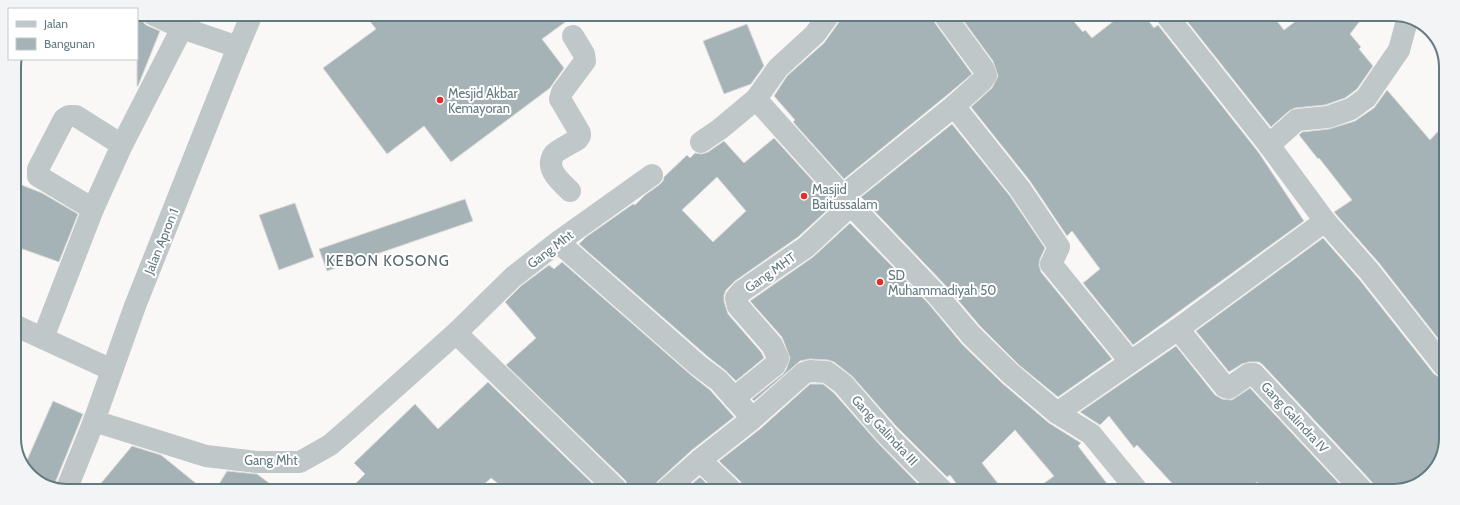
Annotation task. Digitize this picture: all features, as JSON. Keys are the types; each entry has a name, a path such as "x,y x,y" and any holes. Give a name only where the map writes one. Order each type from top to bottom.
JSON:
{"street":[{"path":"43,338 93,210 122,145 184,21 238,47"},
{"name":"Jalan Apron 1","path":"69,484 94,421 135,306 249,21"},
{"path":"701,142 720,129 756,99 778,68 815,34 824,21"},
{"path":"847,200 982,81 986,75 983,68 949,21"},
{"path":"1171,21 1269,145 1326,221 1369,271 1439,360"},
{"path":"1269,145 1297,120 1328,117 1351,109 1366,98 1399,50 1406,23"},
{"path":"570,191 556,177 552,170 551,162 554,154 578,139 580,136 580,133 560,99 562,92 585,61 584,54 573,36"},
{"path":"756,99 847,200 937,295 971,334 1011,374 1057,413 1091,434 1132,484"},
{"path":"954,106 1020,189 1059,247 1051,264 1130,362"},
{"path":"93,210 38,176 38,170 64,119 69,116 76,116 122,145"},
{"name":"Gang Mht","path":"94,421 206,456 257,462 300,462 330,444 456,333 513,277 592,213 652,175"},
{"name":"Gang MHT","path":"734,398 776,365 778,358 772,345 738,306 736,298 742,290 806,247 847,200"},
{"path":"1057,413 1178,329 1326,221"},
{"name":"Gang MHT","path":"558,242 699,366 719,381 752,419"},
{"path":"21,328 112,370"},
{"name":"Gang Galindra IV","path":"1178,329 1225,387 1229,388 1249,374 1254,374 1356,484"},
{"path":"456,333 611,484"},
{"name":"Gang Galindra III","path":"752,419 804,373 810,370 827,372 843,384 887,435 936,484"},
{"path":"673,484 700,460 752,419"},
{"path":"700,460 725,484"}],"building":[{"path":"138,21 142,21 146,25 160,31 137,86"},
{"name":"Mesjid Akbar Kemayoran","path":"370,21 567,21 542,39 564,68 550,88 451,162 424,126 387,154 323,68 376,29"},
{"path":"934,21 972,74 844,179 793,122 795,120 774,96 787,76 824,43 839,22"},
{"path":"964,21 1073,21 1083,32 1085,30 1092,38 1114,21 1149,21 1154,28 1158,25 1259,153 1304,221 1133,345 1083,283 1100,269 1072,231 1067,236 1030,181 971,107 992,88 998,76 993,61"},
{"path":"1187,21 1277,21 1284,30 1296,21 1360,21 1350,34 1361,47 1359,49 1373,66 1357,89 1345,98 1325,105 1295,108 1289,111 1271,127"},
{"path":"747,24 764,66 751,84 724,94 703,41"},
{"path":"1387,90 1430,140 1439,130 1439,340 1379,263 1334,212 1352,200 1299,135 1302,132 1329,129 1355,121 1374,108"},
{"path":"952,124 1010,196 1045,248 1039,265 1041,272 1112,359 1058,397 1019,365 980,326 946,286 861,197"},
{"path":"774,138 834,204 798,237 735,281 726,290 724,301 728,314 761,352 764,358 736,381 579,244 586,237 633,204 635,205 645,195 659,185 663,181 664,177 687,155 690,158 695,153 702,154 708,152 724,141 744,163","holes":["717,177 746,211 713,242 682,210"]},
{"path":"21,185 42,193 78,214 59,262 21,248"},
{"path":"465,199 473,221 327,271 319,249"},
{"path":"295,203 314,257 279,270 259,215"},
{"path":"850,223 928,303 962,344 1002,383 1049,423 1081,443 1078,446 1107,484 1043,484 1054,476 1015,430 982,463 998,484 957,484 950,475 947,477 896,426 852,376 834,362 828,360 810,359 800,361 754,401 752,399 783,374 790,358 782,337 750,301 813,257"},
{"path":"1323,238 1359,279 1434,374 1439,377 1439,444 1437,453 1425,470 1408,482 1399,484 1373,484 1263,365 1259,362 1249,362 1242,364 1229,372 1196,331"},
{"path":"562,262 710,390 734,417 692,450 656,484 627,484 506,365 536,338 505,302 521,286 549,265 554,269"},
{"path":"1176,346 1215,395 1222,399 1232,400 1250,388 1339,484 1259,484 1257,482 1255,484 1173,484 1137,445 1134,448 1109,416 1100,425 1080,412"},
{"path":"488,382 593,484 499,484 491,478 484,484 355,484 365,474 354,463 415,404 438,429"},
{"path":"810,384 823,384 834,393 878,443 918,484 742,484 719,461 760,429"},
{"path":"53,401 83,414 55,483 39,474 27,461"},
{"path":"132,446 161,455 197,484 100,484"},
{"path":"227,471 257,474 270,484 219,484"},
{"path":"700,477 707,484 692,484"}],"place":[{"name":"Mesjid Akbar Kemayoran","path":"440,100"},
{"name":"Masjid Baitussalam","path":"804,196"},
{"name":"SD Muhammadiyah 50","path":"880,282"}],"district":[{"name":"KEBON KOSONG","path":"388,261"}]}
